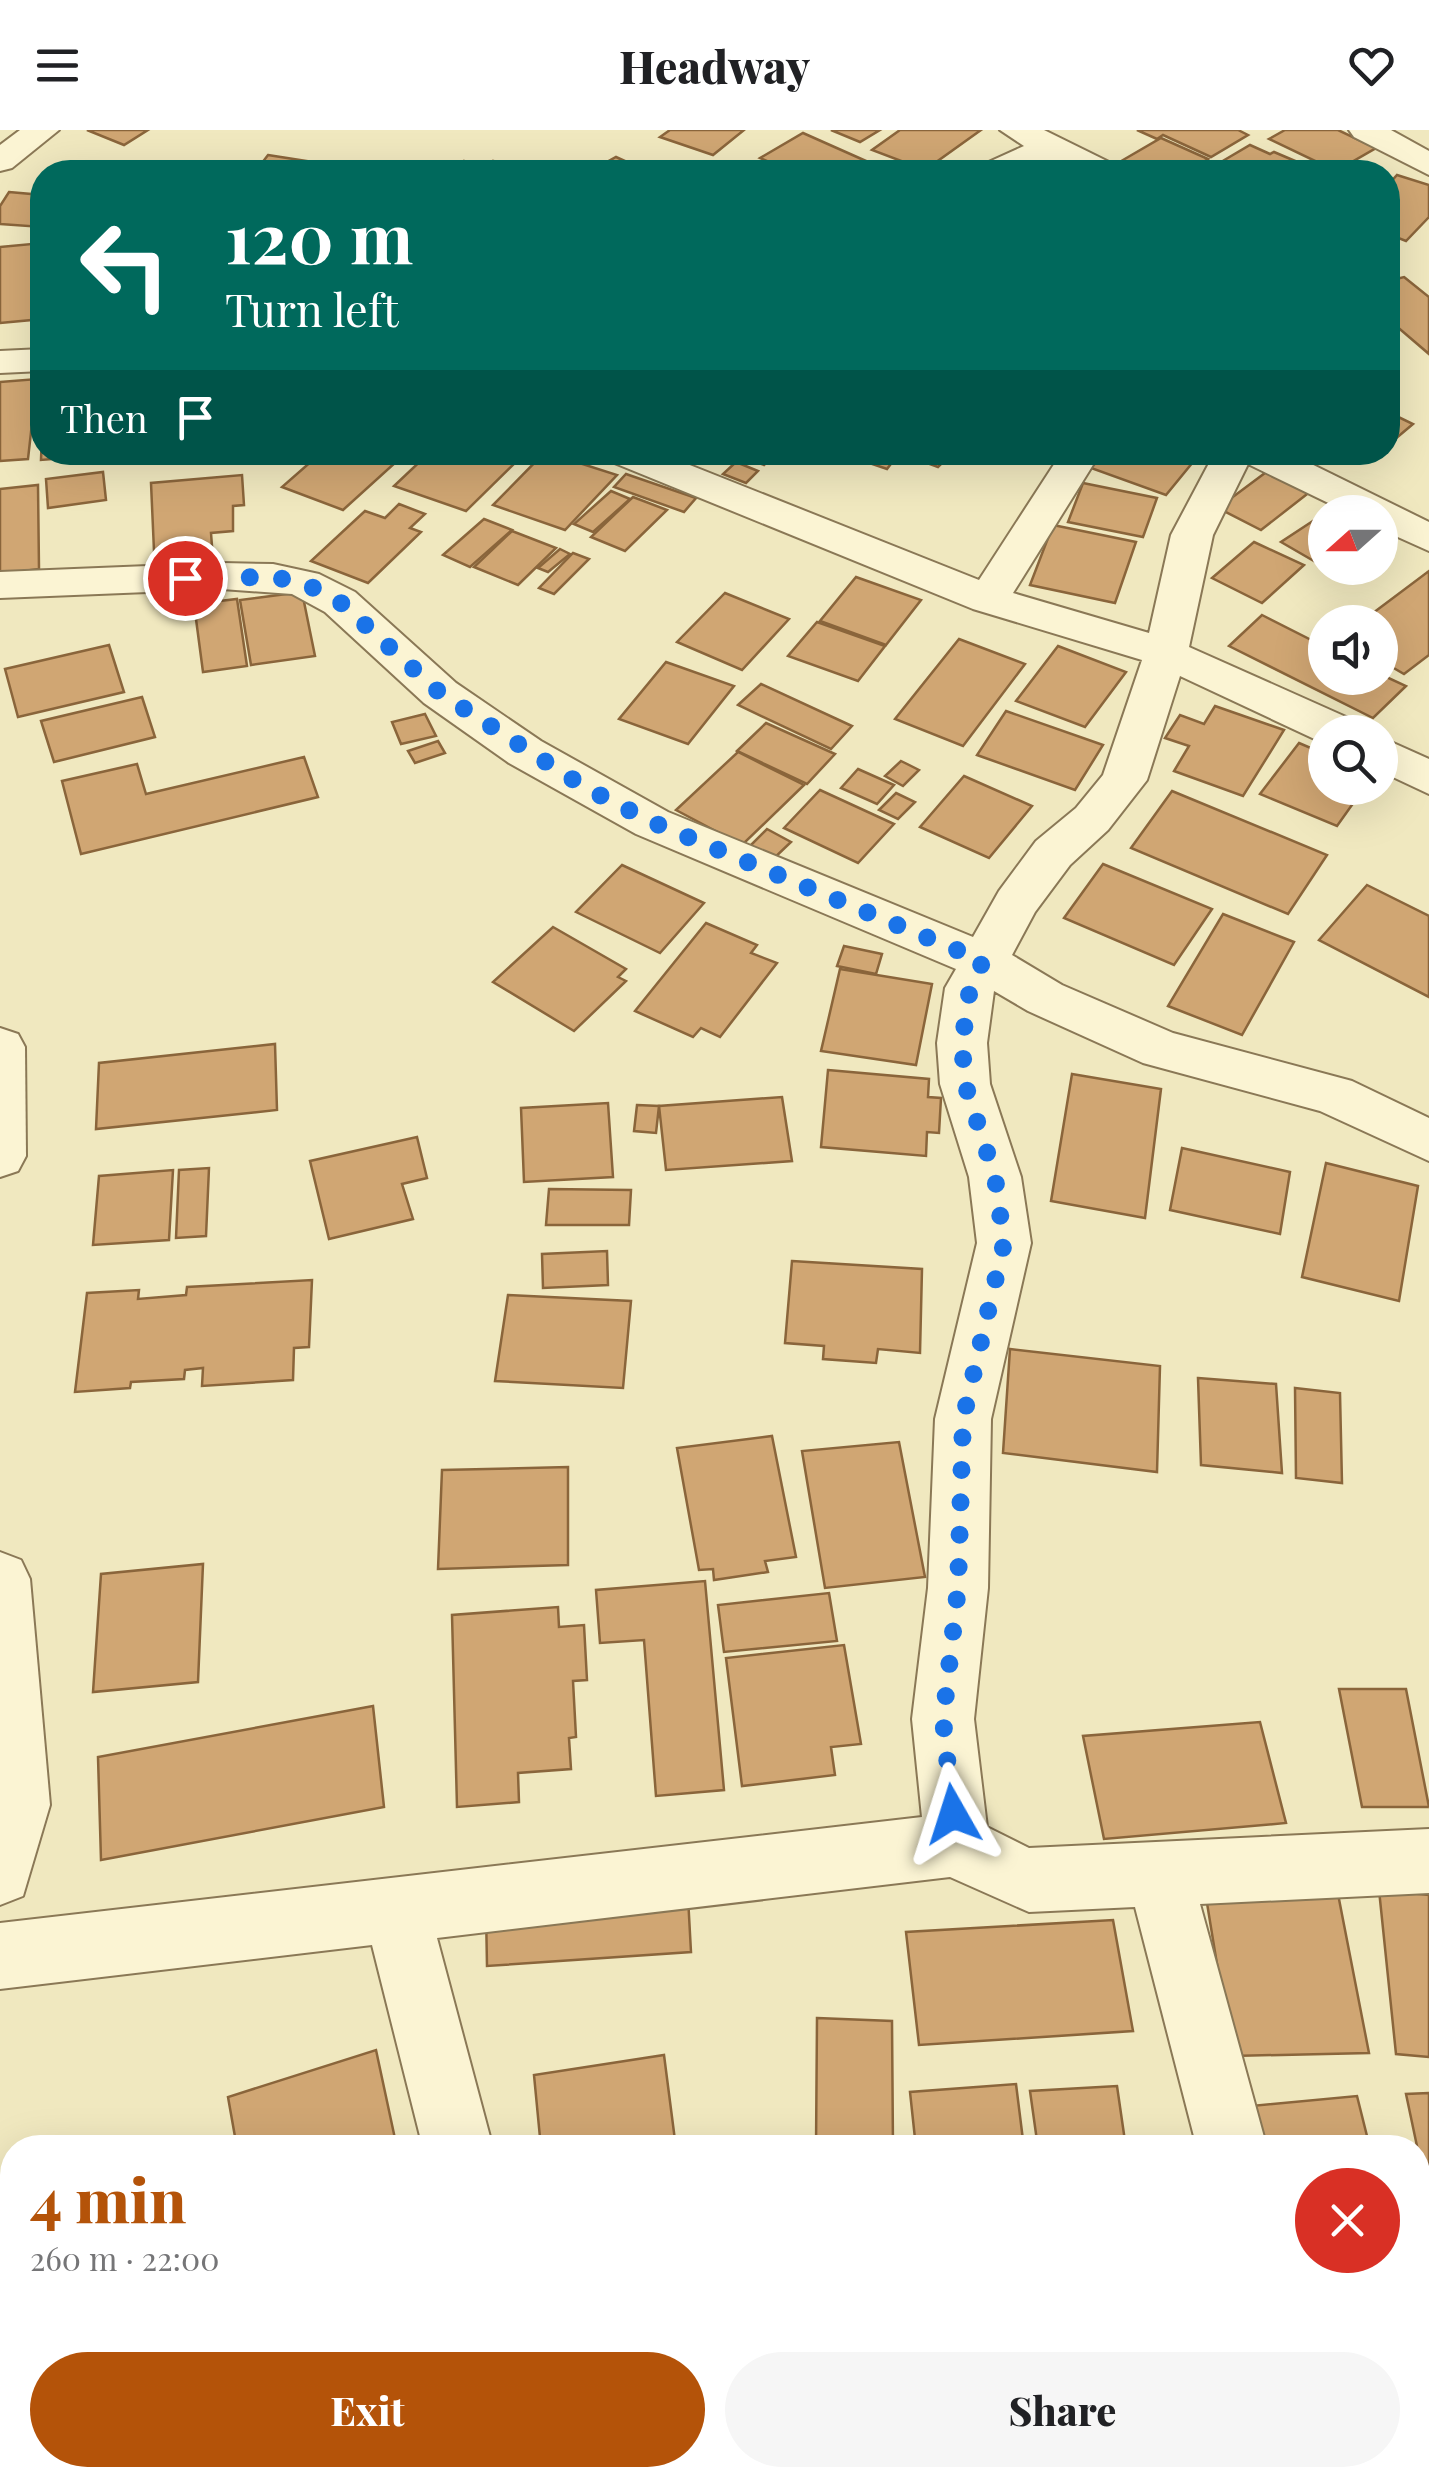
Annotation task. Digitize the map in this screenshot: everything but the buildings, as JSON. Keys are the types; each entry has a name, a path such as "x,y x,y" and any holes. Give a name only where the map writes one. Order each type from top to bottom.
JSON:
{"street":[{"path":"0,160 42,130"},
{"path":"1018,130 1079,160"},
{"path":"1366,130 1409,165"},
{"path":"1020,160 1051,146"},
{"path":"0,362 30,361"},
{"path":"654,465 988,600 1166,653 1308,718"},
{"path":"988,600 1074,465"},
{"path":"957,1845 943,1720 958,1588 963,1419 1004,1243 995,1177 965,1084 962,1043 970,988 1016,903 1054,853 1092,819 1124,780 1166,653 1192,535 1229,465"},
{"path":"1281,465 1343,495"},
{"path":"1398,522 1429,538"},
{"path":"0,585 222,576 273,577 304,583 340,602 440,693 586,788 652,822 983,961 1045,998 1161,1049 1334,1095 1429,1141"},
{"path":"1398,762 1429,778"},
{"path":"0,1047 0,1156"},
{"path":"0,1579 18,1805 0,1873"},
{"path":"0,1956 957,1845 990,1866 1029,1880 1429,1861"},
{"path":"1159,1874 1229,2135"},
{"path":"396,1909 455,2135"}],"route":[{"path":"185,578 273,577 304,583 340,602 440,693 525,752 586,788 652,822 983,961 970,988 962,1043 965,1084 995,1177 1004,1243 963,1419 958,1588 943,1720 953,1814"}]}
